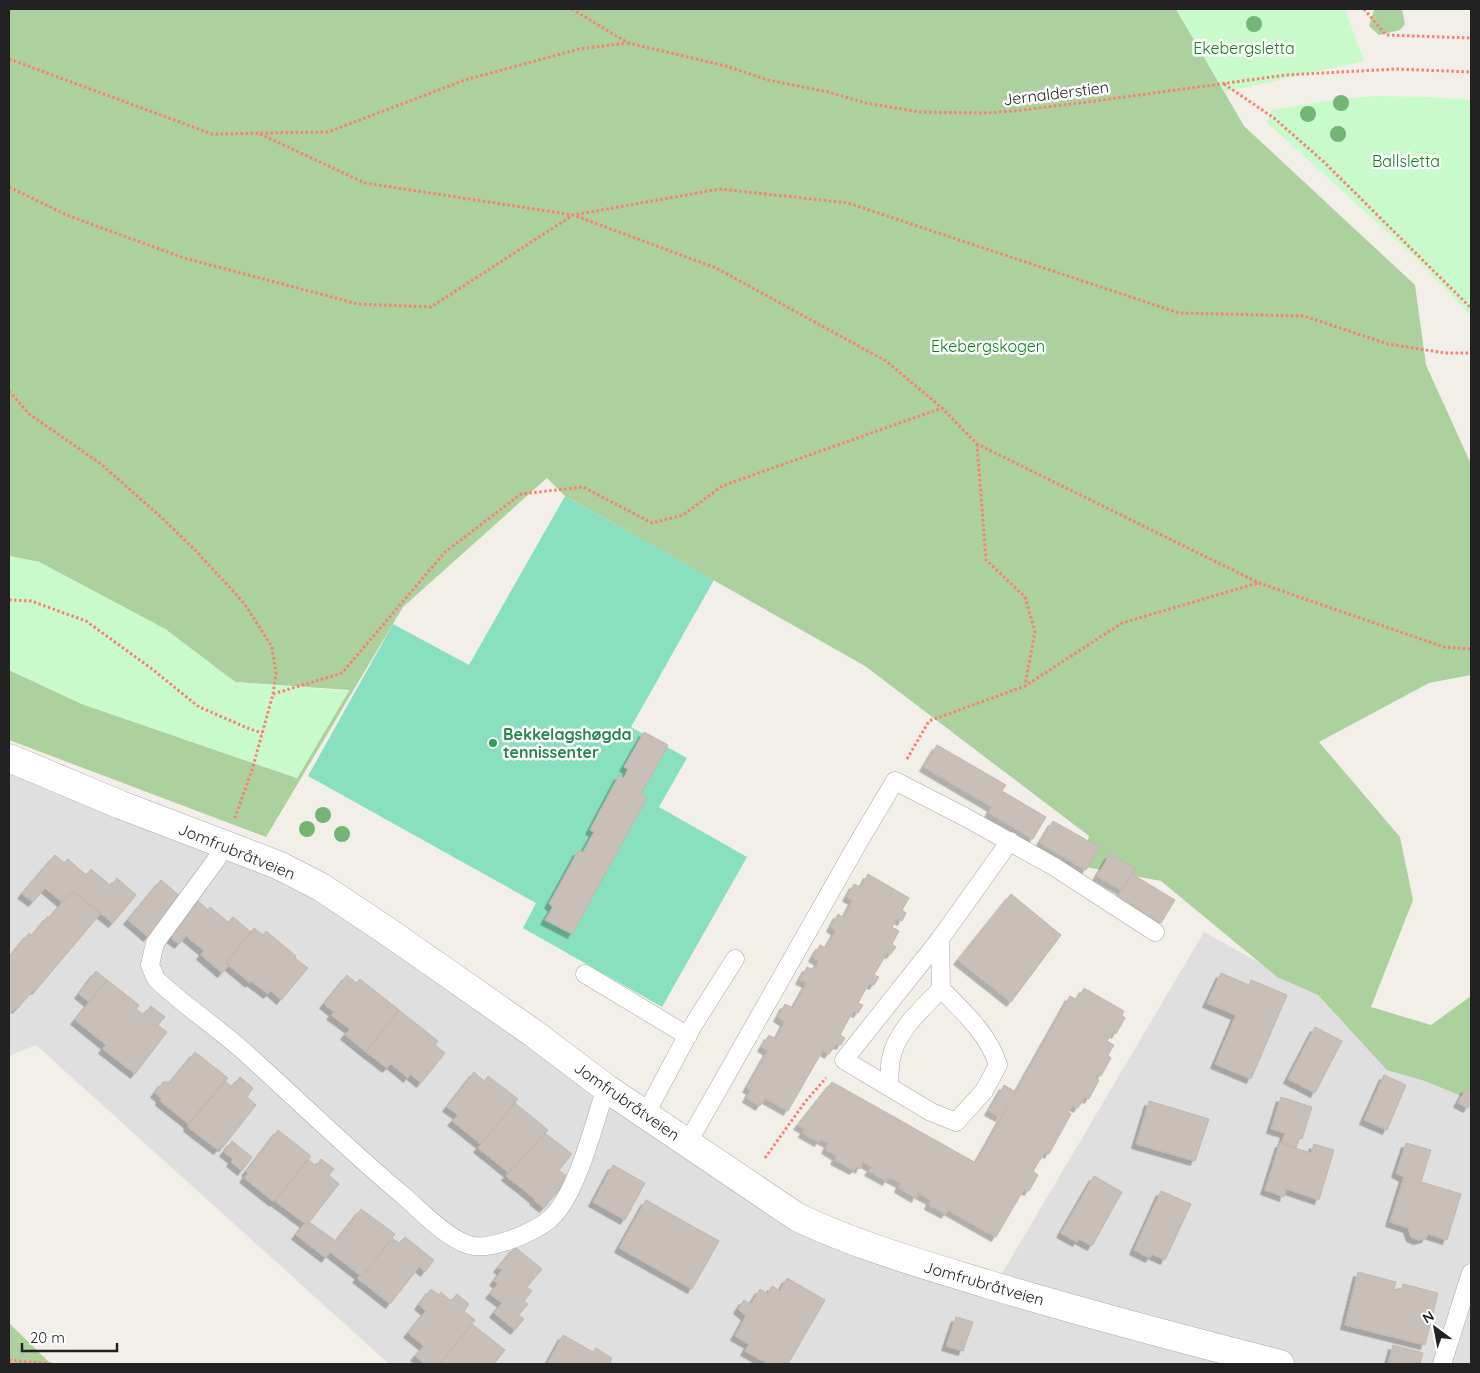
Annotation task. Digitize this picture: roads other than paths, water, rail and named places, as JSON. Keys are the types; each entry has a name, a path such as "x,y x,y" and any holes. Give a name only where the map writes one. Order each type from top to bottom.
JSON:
{"street":[{"name":"Jomfrubråtveien","path":"9,758 112,802 278,865 320,887 436,965 687,1144 797,1217 824,1230 887,1254 1153,1332 1280,1364"}],"lane":[{"path":"687,1144 862,835 896,781 1010,841 1053,866 1154,932"},
{"path":"940,939 941,989 964,1012 994,1051 998,1065 984,1091 956,1122 931,1112 844,1060 940,939 1010,841"},
{"path":"224,844 216,860 155,943 150,965 156,979 247,1054 361,1160 442,1229 466,1244 480,1246 505,1242 538,1227 551,1218 564,1201 575,1180 606,1088"},
{"path":"645,1115 688,1036 735,959"},
{"path":"585,974 688,1036"},
{"path":"889,1087 891,1058 900,1036 941,989"},
{"path":"1442,1364 1471,1273"}],"place":[{"name":"Bekkelagshøgda tennissenter","path":"493,743"}],"park label":[{"name":"Ekebergsletta","path":"1244,48"},
{"name":"Ballsletta","path":"1406,161"},
{"name":"Ekebergskogen","path":"988,346"}]}
